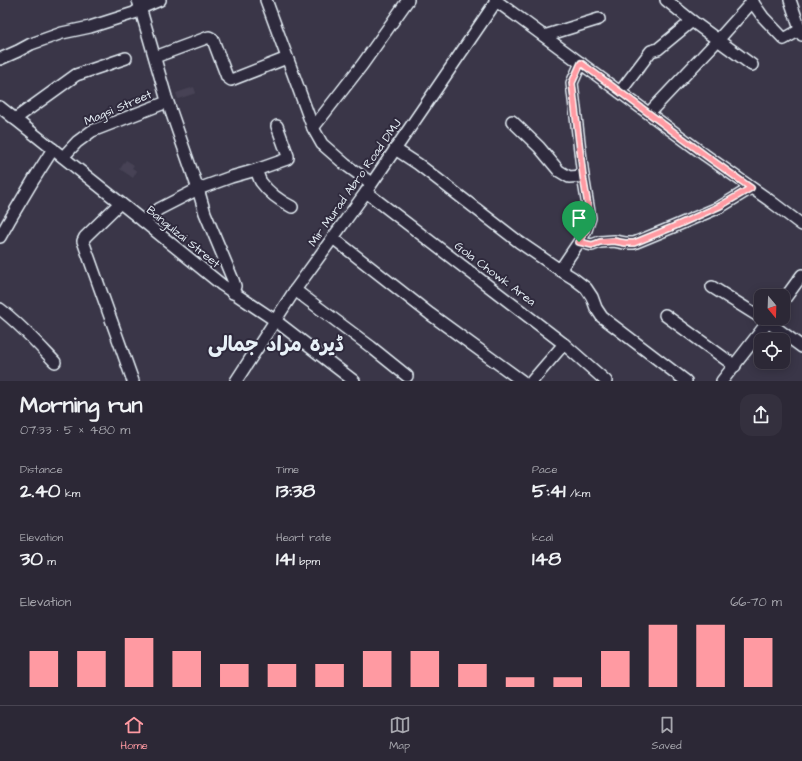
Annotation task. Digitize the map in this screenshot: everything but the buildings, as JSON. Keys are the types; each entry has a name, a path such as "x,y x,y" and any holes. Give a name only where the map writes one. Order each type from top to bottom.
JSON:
{"street":[{"path":"0,59 31,44 62,33 90,27 134,13 140,4 160,0"},
{"name":"Gola Chowk Area","path":"266,0 313,128 322,144 368,187 564,344 606,381"},
{"path":"313,128 362,65 408,0"},
{"path":"496,0 802,225"},
{"name":"Mir Murad Abro Road DMJ","path":"236,381 295,290 395,149 496,0"},
{"path":"666,0 678,4 692,21 752,65"},
{"path":"649,113 718,40 752,1 763,17 784,39 801,32 790,0"},
{"path":"140,4 167,102 205,213 233,280 235,286 233,293"},
{"path":"544,36 599,19"},
{"path":"620,92 651,51 658,49 692,21"},
{"path":"155,57 209,37 213,40 227,77 231,80 287,58"},
{"path":"15,119 76,75 126,58"},
{"path":"560,270 586,230 590,218 583,176 572,83 581,63"},
{"name":"Magsi Street","path":"63,157 77,142 92,131 167,102"},
{"name":"Bangulzai Street","path":"0,107 222,285 276,321 354,381"},
{"path":"512,121 539,147 559,171 568,177 583,176"},
{"path":"143,221 159,209 198,189 288,158 277,126"},
{"path":"0,237 53,149"},
{"path":"395,149 418,164 519,242 586,288 602,317 686,381"},
{"path":"256,170 261,182 280,201 292,207"},
{"path":"579,242 592,245 600,242 614,241 634,243 720,206 751,188"},
{"path":"120,203 85,237 83,241 133,381"},
{"path":"333,238 430,314 522,381"},
{"path":"790,291 802,275"},
{"path":"712,287 754,311"},
{"path":"295,290 407,376"},
{"path":"0,309 27,332 54,362"},
{"path":"665,315 734,366"},
{"path":"722,381 765,325"},
{"path":"775,325 802,348"},
{"path":"532,381 564,344"}],"shaded area":[{"path":"194,87 196,93 178,99 176,93"},
{"path":"126,160 134,165 132,168 137,171 133,178 120,169"}],"district":[{"name":"ڈیرہ مراد جمالی","path":"276,345"}],"route":[{"path":"581,63 751,188 720,206 634,243 614,241 600,242 592,245 579,242 586,230 590,218 583,176 572,83 581,63"}]}
